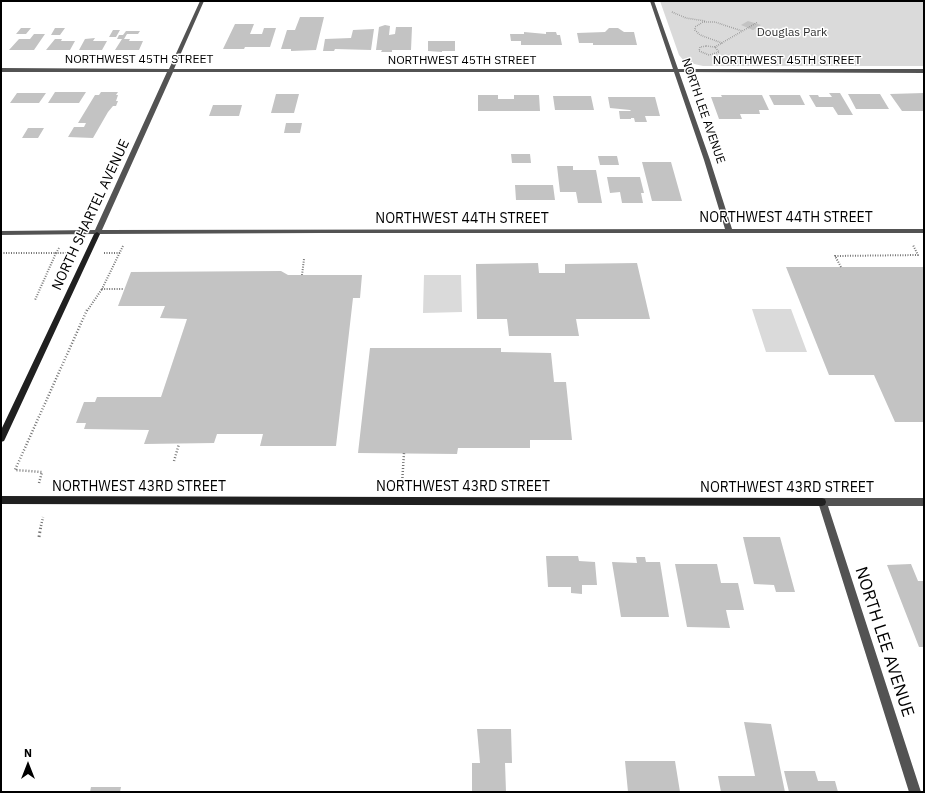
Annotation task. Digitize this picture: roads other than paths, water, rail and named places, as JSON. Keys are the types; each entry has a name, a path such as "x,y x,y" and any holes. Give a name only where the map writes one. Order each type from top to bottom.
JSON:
{"street":[{"name":"NORTH SHARTEL AVENUE","path":"1,439 97,234 202,1"},
{"name":"NORTH LEE AVENUE","path":"652,1 707,160 729,230"},
{"name":"NORTHWEST 45TH STREET","path":"1,70 402,72 675,70 924,71"},
{"name":"NORTHWEST 44TH STREET","path":"1,233 97,234 205,232 924,230"},
{"name":"NORTHWEST 43RD STREET","path":"1,500 924,502"},
{"name":"NORTH LEE AVENUE","path":"822,502 915,792"}],"park label":[{"name":"Douglas Park","path":"792,33"}]}
